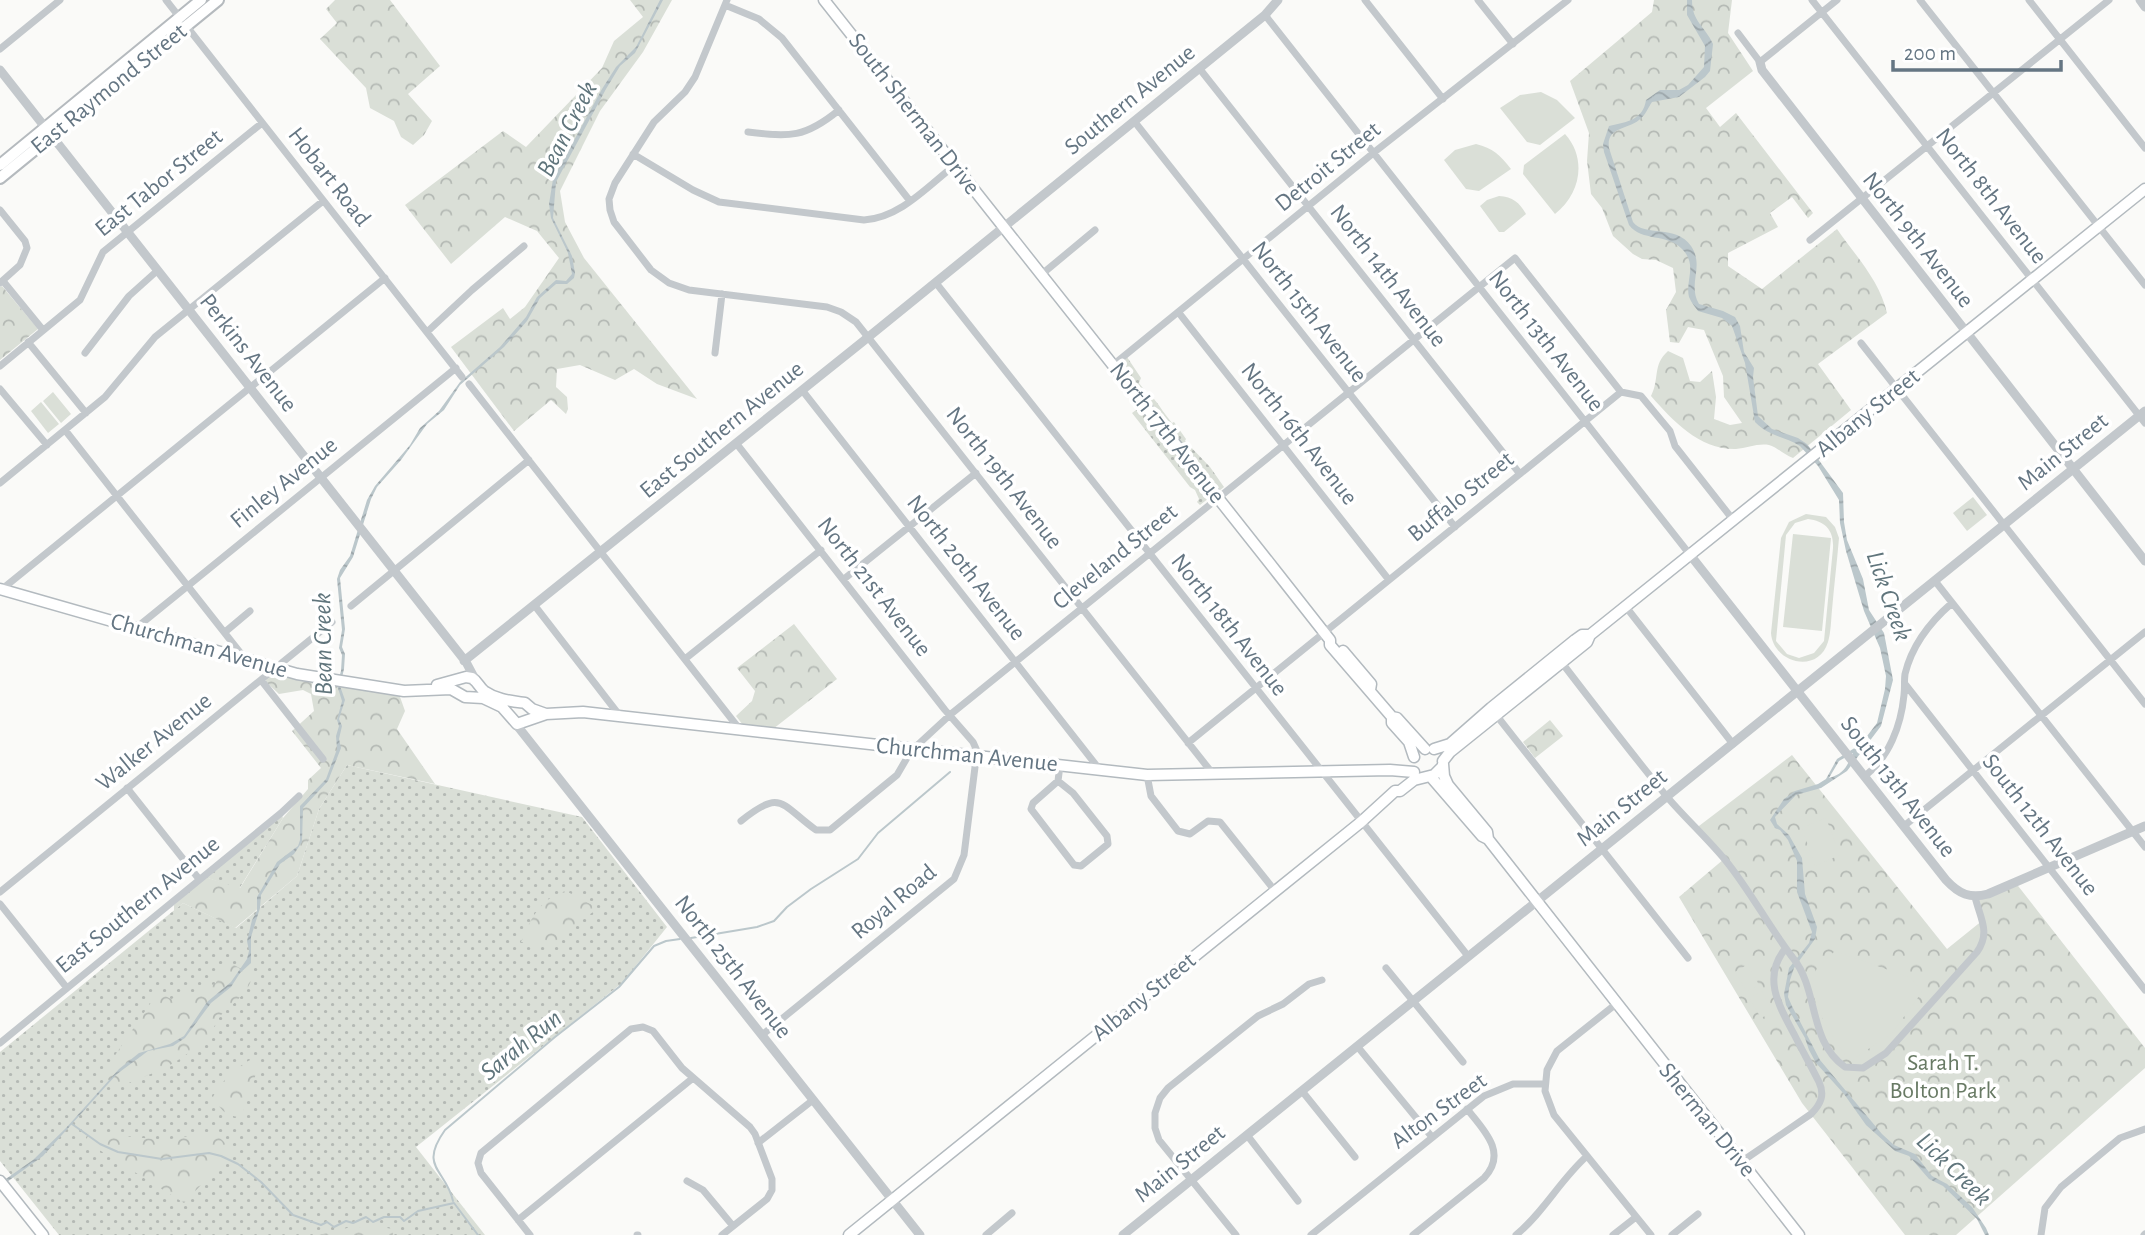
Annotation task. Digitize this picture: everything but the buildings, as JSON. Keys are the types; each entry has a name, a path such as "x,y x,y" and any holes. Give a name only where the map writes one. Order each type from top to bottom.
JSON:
{"main road":[{"name":"East Raymond Street","path":"183,22 201,0"},
{"name":"East Raymond Street","path":"0,178 49,132 183,22 218,0"},
{"name":"South Sherman Drive","path":"824,0 1004,227"},
{"name":"East Raymond Street","path":"0,165 49,132"},
{"name":"Albany Street","path":"849,1235 1361,822 1417,769 1430,749 1450,744 1587,642 1590,635 2145,190"},
{"name":"North 17th Avenue","path":"1004,227 1327,636 1335,641 1371,684 1370,690 1392,717 1397,718 1430,749 1440,753 1448,785 1487,832 1488,839"},
{"name":"Churchman Avenue","path":"0,590 246,660 334,681 401,688 432,686 462,678 494,697 510,702 523,702 546,714"},
{"name":"Albany Street","path":"1417,769 1443,764 1450,751 1493,711 1575,640 1582,635 1590,635"},
{"path":"460,693 458,686 462,678"},
{"name":"Churchman Avenue","path":"401,688 404,691 451,689 465,697 477,687"},
{"name":"Churchman Avenue","path":"477,687 502,706 515,723 568,711 1146,775 1417,769"},
{"path":"528,721 531,714 529,707"},
{"name":"North 17th Avenue","path":"1392,717 1392,723 1409,741 1417,769 1488,839 1535,902"},
{"path":"1387,770 1394,792"},
{"name":"Sherman Drive","path":"1535,902 1799,1235"},
{"path":"4,1185 43,1235"}],"street":[{"name":"Hobart Road","path":"166,0 462,377"},
{"name":"Southern Avenue","path":"1004,227 1265,15 1278,0"},
{"path":"1365,0 1444,100"},
{"path":"1478,0 1513,44"},
{"name":"Detroit Street","path":"1114,365 1373,153 1444,100 1568,0"},
{"name":"North 8th Avenue","path":"1812,0 2143,417"},
{"path":"1760,62 1837,0"},
{"path":"1920,0 2145,285"},
{"path":"2029,0 2145,148"},
{"path":"1810,240 2109,0"},
{"path":"2140,0 2145,7"},
{"path":"0,49 58,1"},
{"path":"910,201 774,30 726,2 695,77 685,92 654,122 633,154 700,194 732,205 864,220 888,215 910,201 954,165"},
{"name":"North 13th Avenue","path":"1265,15 1798,691"},
{"name":"North 9th Avenue","path":"1738,33 1760,62 1761,69 1861,200 2145,561"},
{"name":"North 14th Avenue","path":"1199,68 1520,474"},
{"name":"Perkins Avenue","path":"0,70 395,570 464,661 477,687"},
{"path":"748,132 778,136 802,133 819,126 839,110"},
{"name":"North 15th Avenue","path":"1134,121 1455,527"},
{"name":"East Tabor Street","path":"0,366 80,300 99,257 262,123"},
{"name":"North 19th Avenue","path":"633,154 612,189 609,203 611,215 616,225 660,277 683,289 832,308 855,320 1213,775"},
{"path":"0,483 109,393 151,341 323,201"},
{"path":"0,210 25,241 27,248 20,265 2,282 43,330"},
{"name":"East Southern Avenue","path":"464,661 1004,227"},
{"path":"1042,274 1096,230"},
{"path":"427,332 524,246"},
{"name":"Cleveland Street","path":"741,821 762,805 775,802 785,806 816,830 828,831 897,775 912,750 951,714 1515,258 1621,392"},
{"path":"85,353 130,296 158,270"},
{"path":"0,590 385,278"},
{"name":"North 18th Avenue","path":"936,283 1468,956"},
{"path":"715,353 722,294"},
{"name":"North 16th Avenue","path":"1179,313 1389,580"},
{"path":"28,342 86,413"},
{"path":"1861,343 2145,704"},
{"name":"Finley Avenue","path":"136,628 456,368"},
{"path":"469,384 742,731"},
{"path":"0,389 47,445"},
{"name":"North 20th Avenue","path":"802,390 1100,770"},
{"path":"1621,392 1641,396 1670,431 1675,446 1734,521"},
{"name":"Buffalo Street","path":"1188,743 1327,636 1389,580 1621,392"},
{"name":"Main Street","path":"1123,1235 2073,469 2143,417"},
{"path":"65,430 246,660"},
{"name":"North 21st Avenue","path":"736,443 973,742 976,756"},
{"path":"351,606 529,460"},
{"path":"844,579 976,473"},
{"path":"685,659 821,550"},
{"path":"1935,581 2145,847"},
{"path":"1862,773 1882,758 1895,735 1910,660 1922,636 1952,603"},
{"path":"535,606 620,716"},
{"path":"1626,607 1733,744"},
{"path":"225,632 250,611"},
{"name":"Walker Avenue","path":"0,892 332,622"},
{"path":"1904,826 2145,632"},
{"path":"1560,660 1668,797 1734,872 1800,968 1824,1041 1840,1064 1850,1069 1866,1067 1891,1049 1977,952 1985,931 1975,897 2145,826"},
{"path":"462,678 464,661"},
{"path":"261,680 323,760"},
{"name":"South 12th Avenue","path":"1905,684 2145,990"},
{"name":"South 13th Avenue","path":"1798,691 1955,889 1975,897"},
{"path":"1493,711 1688,958"},
{"name":"North 25th Avenue","path":"515,723 920,1235"},
{"name":"Royal Road","path":"762,1035 954,879 964,855 976,756"},
{"path":"1058,781 1073,793 1107,836 1108,844 1081,866 1074,865 1031,809 1033,803 1058,781 1060,765"},
{"path":"1146,775 1149,793 1178,831 1190,834 1208,821 1220,822 1275,891"},
{"path":"127,789 200,879"},
{"name":"East Southern Avenue","path":"0,1043 299,796"},
{"path":"0,904 67,988"},
{"path":"1741,1162 1811,1114 1819,1105 1822,1095 1819,1082 1775,997 1775,966 1785,949"},
{"path":"1386,968 1463,1062"},
{"path":"1236,1235 1157,1136 1154,1115 1162,1096 1171,1086 1258,1016 1283,1004 1309,984 1322,980"},
{"path":"1616,1004 1557,1051 1549,1065 1545,1084 1546,1099 1552,1111 1651,1235"},
{"path":"530,1235 481,1173 479,1159 485,1148 589,1063 631,1030 643,1027 654,1032 693,1078 750,1127 772,1179 772,1190 767,1199 722,1235"},
{"path":"1357,1046 1432,1137"},
{"path":"518,1220 693,1078"},
{"name":"Alton Street","path":"1311,1235 1484,1096 1503,1087 1523,1083 1545,1084"},
{"path":"1302,1091 1354,1157"},
{"path":"758,1143 813,1100"},
{"path":"1413,1235 1484,1178 1492,1167 1495,1154 1492,1140 1468,1109"},
{"path":"2041,1235 2046,1206 2061,1187 2120,1138 2145,1129"},
{"path":"1247,1135 1298,1201"},
{"path":"1516,1235 1539,1215 1565,1178 1587,1156"},
{"path":"687,1181 704,1190 733,1226"},
{"path":"985,1235 1013,1213"},
{"path":"1672,1235 1698,1214"},
{"path":"1613,1235 1636,1217"}],"green space":[{"path":"335,0 390,0 440,66 408,94 432,121 424,135 413,145 401,137 394,121 370,108 366,88 320,39 337,23 326,9"},
{"path":"630,0 672,0 643,52 600,111 560,191 565,222 584,258 697,399 657,384 634,369 615,380 580,365 557,369 556,387 567,397 566,414 551,400 514,431 451,347 503,308 510,319 525,307 559,258 537,231 505,217 451,264 405,205 503,131 526,147 602,68 614,41 643,17"},
{"path":"1654,0 1732,0 1728,33 1753,71 1706,108 1720,127 1736,113 1813,213 1808,218 1792,197 1770,213 1778,227 1728,253 1728,266 1762,289 1837,229 1866,269 1884,301 1887,313 1818,364 1851,410 1793,458 1769,445 1736,449 1711,445 1678,424 1651,396 1658,367 1668,351 1683,358 1690,381 1700,382 1712,371 1716,397 1714,419 1730,425 1742,423 1724,397 1723,376 1704,330 1688,327 1679,343 1670,342 1666,310 1676,292 1673,268 1656,260 1642,259 1613,236 1602,208 1591,194 1587,161 1589,133 1570,81 1652,12"},
{"path":"1541,92 1557,100 1575,118 1540,145 1527,142 1500,108 1520,95"},
{"path":"1565,134 1576,154 1578,176 1571,196 1555,214 1523,174 1524,165"},
{"path":"1476,144 1496,153 1511,169 1479,191 1466,189 1444,160 1455,150"},
{"path":"1499,196 1515,201 1526,214 1504,232 1499,232 1480,206"},
{"path":"2,286 38,329 0,360 0,287"},
{"path":"1127,357 1141,378 1139,383 1172,423 1174,422 1185,441 1210,467 1224,487 1219,491 1119,368"},
{"path":"53,392 71,414 61,423 43,401"},
{"path":"41,402 59,424 48,433 31,411"},
{"path":"1140,407 1209,498 1200,505 1195,490 1132,413"},
{"path":"1973,497 1987,515 1967,531 1953,513"},
{"path":"1806,514 1826,517 1835,527 1839,538 1828,642 1823,652 1806,662 1787,658 1779,652 1771,633 1781,538 1789,522","holes":["1814,520 1824,524 1830,531 1833,542 1824,641 1814,653 1799,658 1787,654 1776,641 1786,535 1795,523"]},
{"path":"1793,534 1831,538 1822,631 1783,627"},
{"path":"794,624 837,679 773,729 746,729 736,716 752,701 755,691 737,668"},
{"path":"276,672 399,694 405,711 397,729 435,784 347,765 319,809 297,876 235,928 183,903 174,911 174,905 205,877 240,888 283,818 308,789 308,780 321,768 292,731 314,711 311,694 303,690 279,694 265,681"},
{"path":"1550,720 1563,736 1535,758 1523,742"},
{"name":"Sarah T. Bolton Park","path":"1792,755 1947,949 1983,920 1975,897 2015,882 2145,1048 2145,1068 1956,1235 1905,1235 1802,1103 1679,897 1724,859 1695,829"},
{"path":"347,765 582,817 667,927 622,983 416,1147 485,1235 59,1235 0,1161 0,1052 183,903 236,928 297,876 319,809"},
{"path":"282,816 239,889 205,877"},
{"path":"1826,818 1840,855 1815,866 1802,828"},
{"path":"566,891 592,905 593,912 548,949 538,944 521,942 543,904"},
{"path":"1835,951 1911,978 1922,992 1892,1033 1852,1060 1847,1058 1828,1028 1813,992 1815,972"},
{"path":"1748,964 1759,985 1747,992 1735,972"},
{"path":"234,965 253,975 251,981 242,996 222,1014 211,1032 176,1062 116,1089 103,1073 158,992 171,999 203,990 216,983 221,968"},
{"path":"1762,991 1773,1012 1761,1018 1749,998"},
{"path":"257,1057 258,1068 241,1117 227,1114 213,1097 232,1073"},
{"path":"214,1132 233,1151 184,1203 85,1141 90,1133 165,1140"},
{"path":"375,1226 393,1229 393,1235 319,1235 347,1228"}],"water":[{"name":"Bean Creek","path":"660,0 663,0 635,53 620,66 556,182 553,218 572,256 574,278 567,284 556,284 540,298 527,321 504,347 460,385 444,410 427,424 377,487 371,499 353,557 340,578 345,629 342,647 345,654 344,669 340,686 345,700 339,719 342,726 339,739 341,748 328,781 303,808 302,842 294,854 280,864 261,895 251,937 251,963 231,987 211,1003 185,1038 173,1046 148,1051 117,1074 43,1156 0,1187 0,1183 33,1160 66,1128 119,1069 139,1053 170,1044 184,1036 207,1002 231,982 247,959 247,941 257,911 257,897 277,862 298,846 300,806 326,779 337,749 337,720 342,701 337,685 341,671 342,655 339,648 342,630 337,579 350,556 367,500 420,428 439,411 460,382 500,347 526,317 537,297 556,280 566,281 572,274 568,253 551,218 549,204 553,179 602,89 616,67 636,47"},
{"name":"Lick Creek","path":"1687,0 1692,0 1694,14 1713,44 1710,71 1679,97 1652,102 1641,118 1611,136 1609,148 1633,222 1645,229 1685,239 1695,254 1695,289 1699,304 1735,317 1740,326 1744,352 1754,368 1758,416 1772,429 1807,444 1843,493 1847,540 1863,579 1869,610 1884,633 1893,680 1881,726 1847,771 1821,788 1796,795 1775,817 1777,824 1789,835 1802,858 1805,894 1817,927 1815,939 1794,968 1788,997 1820,1060 1882,1134 1894,1145 1915,1154 1932,1176 1947,1184 1972,1207 1989,1235 1985,1235 1977,1219 1943,1186 1929,1179 1909,1156 1895,1151 1866,1125 1844,1094 1816,1063 1786,1005 1784,994 1789,968 1809,943 1812,932 1797,892 1797,861 1788,840 1770,820 1784,799 1795,791 1826,779 1837,759 1861,744 1877,723 1886,676 1880,648 1864,611 1846,551 1840,523 1839,500 1818,466 1800,446 1766,431 1755,422 1745,363 1732,326 1722,318 1698,311 1692,303 1688,291 1689,261 1682,249 1669,241 1641,234 1629,225 1604,152 1603,144 1609,126 1638,116 1646,100 1660,90 1679,90 1688,85 1704,67 1705,46 1687,15","holes":["1853,753 1842,772 1829,778 1839,761"]}],"waterway":[{"path":"691,938 757,927 774,921 811,889 858,859 878,833 950,772"},
{"name":"Sarah Run","path":"453,1201 434,1161 437,1143 445,1130 619,987 654,946 680,939"},
{"path":"72,1124 100,1144 118,1152 162,1159 209,1153 221,1156 238,1164 261,1182 293,1215 321,1225 327,1222 334,1227 346,1221 353,1223 366,1217 373,1222 384,1217 400,1217 404,1221 418,1211 454,1203 478,1235"}]}
